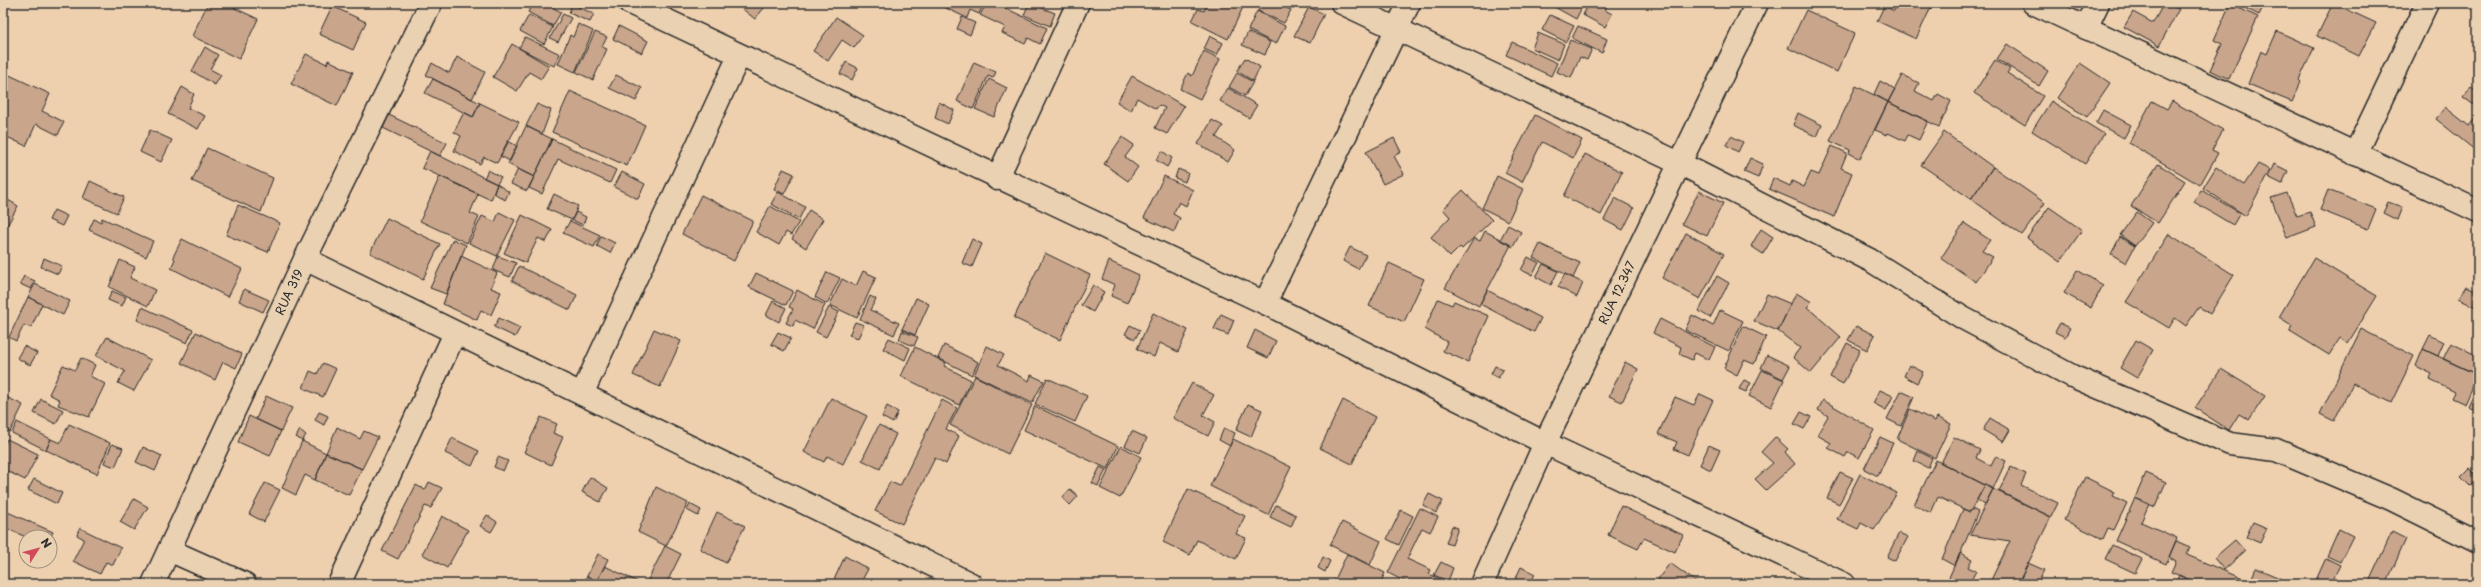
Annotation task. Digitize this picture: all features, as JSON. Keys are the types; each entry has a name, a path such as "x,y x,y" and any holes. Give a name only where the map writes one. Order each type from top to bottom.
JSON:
{"street":[{"name":"RUA 319","path":"153,584 305,259 431,3"},
{"path":"630,3 997,179 1265,303 1545,443 1844,584"},
{"path":"997,179 1078,3"},
{"path":"1342,3 1681,164 1870,260 1963,318 2072,376 2230,444 2276,450 2391,499 2478,542"},
{"path":"1265,303 1409,3"},
{"name":"RUA 12.347","path":"1482,584 1545,443 1681,164 1757,3"},
{"path":"2033,3 2478,211"},
{"path":"2086,28 2098,3"},
{"path":"2355,154 2427,3"},
{"path":"582,394 739,56"},
{"path":"305,259 971,584"},
{"path":"339,584 455,333"},
{"path":"169,550 245,584"}],"building":[{"path":"208,3 224,3 258,19 239,59 192,36"},
{"path":"533,3 545,3 561,12 553,26 528,12"},
{"path":"735,3 768,3 755,19"},
{"path":"935,3 984,3 979,14 970,10 967,18"},
{"path":"987,3 995,3 1047,28 1040,44 1028,38 1025,44 1002,33 1005,27 980,15"},
{"path":"1029,3 1055,13 1050,26 1024,15"},
{"path":"1208,3 1245,3 1228,39 1192,21 1198,9 1204,11"},
{"path":"1262,3 1276,3 1291,10 1284,23 1258,11"},
{"path":"1553,3 1575,3 1582,7 1576,19 1551,5"},
{"path":"1589,3 1608,3 1605,10 1612,14 1605,27 1583,15"},
{"path":"1898,3 1933,3 1916,39 1877,21 1884,6 1894,11"},
{"path":"2164,3 2179,9 2159,46 2124,27 2133,12 2153,23"},
{"path":"2229,3 2265,3 2259,15 2237,4 2236,7"},
{"path":"2333,3 2376,23 2359,56 2317,36"},
{"path":"572,4 594,14 590,22 569,13"},
{"path":"2230,4 2258,17 2229,79 2210,70 2222,44 2214,40"},
{"path":"332,6 366,22 353,50 319,34"},
{"path":"1309,7 1324,14 1310,43 1294,36"},
{"path":"1806,10 1855,33 1837,72 1788,48"},
{"path":"1257,11 1285,26 1276,44 1248,30"},
{"path":"563,14 571,18 558,42 550,38"},
{"path":"529,15 553,27 544,44 520,31"},
{"path":"1550,15 1574,26 1566,42 1542,30"},
{"path":"836,17 863,35 854,48 842,40 828,61 813,51"},
{"path":"962,17 975,23 970,35 957,29"},
{"path":"578,24 593,31 575,72 558,64 570,35 573,37"},
{"path":"619,26 648,41 642,53 613,39"},
{"path":"1578,26 1607,39 1602,53 1572,38"},
{"path":"2277,31 2314,48 2299,80 2301,82 2292,102 2248,84 2261,51 2267,54"},
{"path":"595,32 607,37 602,47 607,49 593,80 576,72"},
{"path":"1248,32 1270,42 1265,55 1242,45"},
{"path":"1538,33 1564,44 1558,60 1532,48"},
{"path":"1210,36 1223,43 1217,55 1204,49"},
{"path":"525,37 560,54 554,66 519,48"},
{"path":"1570,40 1592,49 1587,60 1580,57 1571,78 1557,72"},
{"path":"1512,42 1557,63 1551,76 1506,55"},
{"path":"512,44 549,66 541,79 529,72 517,91 493,77"},
{"path":"2007,44 2048,71 2039,86 1997,59"},
{"path":"205,47 218,55 210,69 221,75 215,85 192,71"},
{"path":"1204,51 1220,59 1200,99 1180,89 1188,73 1192,76"},
{"path":"306,54 327,64 328,60 353,72 337,106 291,84"},
{"path":"457,57 485,72 472,99 426,75 432,63 449,73"},
{"path":"1245,58 1260,67 1253,81 1237,71"},
{"path":"1995,60 2010,69 2007,73 2043,96 2025,125 1974,93"},
{"path":"846,62 858,68 852,80 840,74"},
{"path":"974,62 996,72 993,78 988,76 973,109 957,101"},
{"path":"2080,63 2110,83 2087,117 2057,98"},
{"path":"3,72 50,94 42,111 64,122 58,135 36,124 26,146 3,135"},
{"path":"1237,73 1253,82 1245,96 1229,87"},
{"path":"616,75 642,88 636,101 609,88"},
{"path":"1902,75 1919,83 1915,91 1934,101 1938,94 1951,101 1939,127 1888,102"},
{"path":"1132,76 1184,106 1167,134 1155,128 1165,108 1159,105 1156,109 1137,98 1131,111 1117,102"},
{"path":"433,79 480,103 473,117 425,93"},
{"path":"989,79 1007,88 994,117 975,109"},
{"path":"1880,81 1895,89 1888,102 1874,94"},
{"path":"1856,86 1888,102 1860,159 1849,153 1850,150 1830,141"},
{"path":"182,87 194,94 188,108 205,116 198,129 168,114"},
{"path":"2471,87 2478,92 2478,99 2474,105 2463,97"},
{"path":"1228,88 1257,105 1249,118 1220,101"},
{"path":"570,91 645,125 627,166 552,132"},
{"path":"2051,101 2104,134 2085,164 2032,131"},
{"path":"2152,101 2167,109 2172,101 2223,130 2212,150 2218,153 2200,185 2129,143"},
{"path":"939,102 954,110 948,124 935,118"},
{"path":"1888,102 1928,121 1919,140 1908,135 1905,141 1888,133 1887,135 1875,130"},
{"path":"480,103 519,122 497,163 484,157 480,164 454,151 461,136 454,132 464,112 473,117"},
{"path":"537,104 551,110 542,134 526,126"},
{"path":"2445,107 2469,126 2476,117 2478,119 2476,151 2436,119"},
{"path":"2103,110 2131,125 2124,138 2096,123"},
{"path":"1798,113 1822,125 1817,137 1793,125"},
{"path":"389,115 447,143 440,156 383,128"},
{"path":"1535,115 1582,140 1573,158 1542,142 1522,182 1505,173"},
{"path":"1212,120 1223,126 1216,137 1235,150 1228,162 1198,144"},
{"path":"526,126 552,139 534,177 508,164"},
{"path":"150,130 172,140 161,162 140,152"},
{"path":"1944,132 1993,167 1971,199 1921,165"},
{"path":"1731,136 1743,142 1738,152 1726,145"},
{"path":"1122,137 1134,145 1125,157 1138,167 1128,181 1104,164"},
{"path":"1394,138 1401,152 1394,156 1404,174 1383,184 1366,152"},
{"path":"552,139 616,170 610,183 558,159 542,194 529,188"},
{"path":"508,141 517,146 510,161 500,156"},
{"path":"1832,146 1847,153 1841,168 1852,173 1834,217 1769,189 1773,178 1790,186 1792,181 1804,187 1811,172 1819,175"},
{"path":"207,148 273,178 261,212 192,181"},
{"path":"430,151 497,184 491,200 422,168"},
{"path":"1162,151 1172,158 1167,167 1156,160"},
{"path":"1585,154 1622,172 1601,215 1564,196"},
{"path":"1750,158 1763,164 1758,178 1744,172"},
{"path":"2158,164 2185,181 2158,223 2131,206"},
{"path":"2258,164 2270,170 2246,216 2203,188 2216,167 2244,185"},
{"path":"2274,164 2288,171 2282,184 2268,177"},
{"path":"1993,167 2045,203 2022,235 1971,199"},
{"path":"518,169 534,177 527,191 511,184"},
{"path":"783,169 794,174 784,194 774,189"},
{"path":"1178,169 1188,173 1185,182 1175,178"},
{"path":"488,170 501,177 497,184 484,178"},
{"path":"622,172 645,184 638,199 614,187"},
{"path":"440,176 478,194 470,213 479,217 467,243 420,221"},
{"path":"1164,176 1193,190 1186,206 1179,202 1173,214 1180,218 1174,232 1144,218"},
{"path":"1497,176 1523,189 1508,221 1482,208"},
{"path":"90,181 124,197 117,213 83,198"},
{"path":"497,184 509,192 505,200 494,193"},
{"path":"1463,190 1492,220 1462,249 1460,247 1450,257 1431,237 1450,217 1443,209"},
{"path":"2201,190 2240,213 2233,225 2194,202"},
{"path":"2328,190 2376,209 2368,229 2320,210"},
{"path":"1699,191 1723,203 1707,236 1682,224"},
{"path":"778,192 805,207 799,219 771,204"},
{"path":"2287,193 2297,216 2310,212 2316,227 2287,238 2271,198"},
{"path":"554,194 578,206 572,220 547,209"},
{"path":"701,195 753,221 734,261 682,234"},
{"path":"3,197 18,206 3,233"},
{"path":"1615,198 1634,208 1623,230 1604,220"},
{"path":"2388,202 2402,207 2397,220 2383,213"},
{"path":"238,205 280,223 268,252 226,235"},
{"path":"770,206 799,222 791,235 786,232 779,245 756,232"},
{"path":"2049,207 2082,230 2060,262 2027,238"},
{"path":"54,210 67,216 62,226 49,220"},
{"path":"809,210 823,219 806,248 792,239"},
{"path":"499,212 515,220 497,256 469,243 482,216 495,222"},
{"path":"576,212 586,217 583,225 572,220"},
{"path":"2137,212 2152,223 2135,246 2120,235"},
{"path":"522,215 552,230 546,242 538,238 526,263 504,253"},
{"path":"102,218 153,241 146,257 89,230 94,219 101,222"},
{"path":"387,218 440,244 423,279 370,253"},
{"path":"570,221 600,235 594,247 563,233"},
{"path":"1964,223 1990,240 1982,251 1993,257 1976,282 1941,258"},
{"path":"1508,225 1521,232 1513,247 1500,240"},
{"path":"1761,229 1773,237 1763,254 1751,246"},
{"path":"1485,231 1511,245 1479,306 1445,288 1474,238 1480,241"},
{"path":"1686,233 1724,254 1700,299 1662,278"},
{"path":"2169,234 2234,275 2210,314 2199,307 2186,326 2175,318 2169,328 2126,302"},
{"path":"601,236 615,243 610,253 597,246"},
{"path":"2120,237 2135,246 2126,263 2111,254"},
{"path":"182,239 242,269 228,297 171,268 175,259 173,257"},
{"path":"453,239 466,245 446,294 430,288"},
{"path":"972,239 982,244 972,267 962,263"},
{"path":"1540,244 1580,263 1573,278 1533,258"},
{"path":"1350,247 1366,255 1358,269 1343,261"},
{"path":"1045,253 1090,275 1060,340 1014,318"},
{"path":"461,256 497,273 491,288 501,292 491,315 481,310 477,320 443,304"},
{"path":"498,256 516,263 510,277 493,270"},
{"path":"1528,257 1539,263 1532,275 1521,270"},
{"path":"44,258 62,266 58,274 41,267"},
{"path":"2314,258 2377,296 2348,343 2340,338 2329,355 2290,331 2293,326 2279,317"},
{"path":"120,260 135,267 130,278 155,290 148,306 109,287"},
{"path":"1109,261 1139,275 1127,303 1111,296 1115,285 1102,279"},
{"path":"1389,263 1424,279 1404,322 1369,306"},
{"path":"1543,264 1558,271 1551,285 1536,277"},
{"path":"519,266 577,295 570,310 512,281"},
{"path":"2077,270 2103,285 2091,308 2064,293"},
{"path":"863,271 876,277 857,318 830,305 842,279 856,286"},
{"path":"827,272 840,278 827,304 815,297"},
{"path":"756,273 793,291 786,305 749,287"},
{"path":"1565,274 1583,283 1577,297 1558,287"},
{"path":"24,276 35,281 31,289 20,284"},
{"path":"1717,276 1729,283 1710,318 1699,311"},
{"path":"35,284 70,301 63,315 28,297"},
{"path":"1093,285 1104,292 1093,312 1081,305"},
{"path":"2466,286 2478,291 2478,308 2458,299"},
{"path":"244,289 269,300 263,312 239,301"},
{"path":"797,290 825,305 813,329 795,320 793,326 786,323 793,309 789,307"},
{"path":"1487,290 1541,318 1534,332 1480,304"},
{"path":"112,291 126,297 122,306 108,300"},
{"path":"1796,293 1812,302 1807,307 1841,337 1811,373 1793,357 1800,348 1778,331"},
{"path":"1767,294 1791,304 1778,331 1754,321"},
{"path":"870,296 876,299 870,310 899,323 894,335 860,319"},
{"path":"28,297 42,304 31,328 24,325 16,341 9,337"},
{"path":"916,298 929,304 915,335 902,329"},
{"path":"1438,299 1452,305 1454,301 1489,316 1468,362 1443,351 1447,342 1425,329"},
{"path":"773,301 786,308 779,322 766,315"},
{"path":"142,307 193,330 187,343 137,320"},
{"path":"829,307 839,312 826,337 816,332"},
{"path":"1720,310 1743,321 1729,351 1685,330 1692,315 1713,326"},
{"path":"1153,313 1188,330 1178,352 1160,343 1154,357 1137,349"},
{"path":"1221,314 1234,320 1228,335 1214,329"},
{"path":"499,318 520,328 515,337 494,327"},
{"path":"1660,319 1715,347 1709,360 1695,353 1692,360 1679,354 1681,347 1653,333"},
{"path":"855,322 864,325 858,338 849,335"},
{"path":"2060,323 2070,328 2065,337 2055,332"},
{"path":"1130,325 1140,330 1135,339 1125,334"},
{"path":"1743,326 1766,337 1754,364 1744,360 1737,375 1724,368"},
{"path":"1856,326 1875,335 1867,350 1848,340"},
{"path":"654,329 681,341 660,387 633,375"},
{"path":"2361,329 2414,356 2391,403 2353,383 2334,421 2320,414"},
{"path":"1255,330 1276,341 1268,358 1247,348"},
{"path":"902,331 918,337 914,346 899,340"},
{"path":"196,332 242,354 236,368 223,362 215,380 181,363"},
{"path":"778,332 791,338 784,351 771,344"},
{"path":"2430,335 2444,342 2438,356 2423,349"},
{"path":"107,337 151,360 134,391 118,383 125,371 96,356"},
{"path":"889,338 910,348 905,360 883,349"},
{"path":"2136,340 2153,350 2137,378 2120,368"},
{"path":"1847,343 1860,350 1843,384 1830,377"},
{"path":"2451,343 2476,355 2478,351 2478,375 2443,359"},
{"path":"944,345 978,362 972,375 938,358"},
{"path":"24,346 37,353 30,365 17,358"},
{"path":"987,346 1004,355 998,365 1029,381 1031,375 1044,381 1032,403 974,375"},
{"path":"915,347 946,363 944,366 971,380 959,405 901,376"},
{"path":"2423,349 2478,375 2465,404 2452,398 2455,392 2430,380 2432,374 2416,366"},
{"path":"1767,355 1790,366 1783,379 1761,368"},
{"path":"81,358 95,365 90,376 105,384 89,417 58,405 60,400 49,394 63,365 75,370"},
{"path":"1625,362 1638,369 1622,402 1609,396"},
{"path":"323,363 336,369 323,397 303,388 310,371 317,374"},
{"path":"1909,365 1923,372 1917,383 1904,376"},
{"path":"1495,366 1503,370 1498,378 1491,374"},
{"path":"2221,369 2265,396 2249,420 2239,414 2229,430 2195,408"},
{"path":"1762,370 1784,380 1771,407 1749,396"},
{"path":"975,376 1032,405 1008,454 950,425"},
{"path":"1047,378 1087,396 1075,422 1035,404"},
{"path":"1744,380 1751,383 1746,392 1739,389"},
{"path":"1192,383 1214,395 1203,415 1215,422 1208,436 1173,418"},
{"path":"2478,385 2478,411 2468,407"},
{"path":"1880,390 1893,396 1886,410 1873,403"},
{"path":"1901,391 1914,397 1901,426 1887,419"},
{"path":"1700,394 1713,400 1688,455 1674,449 1677,442 1658,434 1675,397 1694,405"},
{"path":"4,396 23,405 10,432 3,428"},
{"path":"266,396 292,408 281,431 256,419"},
{"path":"831,398 867,416 843,464 827,456 824,462 804,452"},
{"path":"41,399 63,410 56,424 34,413"},
{"path":"942,400 957,408 946,429 959,436 946,464 935,458 902,524 875,511 890,482 900,486"},
{"path":"1343,400 1375,417 1352,464 1320,448"},
{"path":"1823,400 1874,430 1859,458 1848,452 1845,457 1828,448 1831,443 1817,435 1828,416 1818,410"},
{"path":"1248,404 1262,410 1251,437 1236,430"},
{"path":"887,406 898,412 893,423 882,417"},
{"path":"1035,406 1118,446 1108,469 1024,430"},
{"path":"1910,409 1935,421 1937,417 1951,424 1935,458 1897,439"},
{"path":"319,412 328,416 324,425 315,420"},
{"path":"1801,412 1811,417 1804,429 1794,424"},
{"path":"249,416 281,431 270,456 238,442"},
{"path":"541,417 557,424 553,433 563,437 551,465 524,452"},
{"path":"1990,418 2010,430 2003,442 1983,430"},
{"path":"17,422 51,439 46,450 12,433"},
{"path":"69,424 110,443 97,474 46,450 51,439 60,443"},
{"path":"879,425 896,434 880,469 862,460"},
{"path":"337,427 360,439 364,431 378,437 362,469 326,453"},
{"path":"1224,428 1235,433 1230,446 1219,440"},
{"path":"300,430 306,435 302,441 296,437"},
{"path":"1132,431 1147,438 1140,453 1125,446"},
{"path":"1775,437 1788,449 1785,452 1795,464 1766,490 1755,479 1773,463 1761,452"},
{"path":"1880,437 1893,443 1878,476 1864,469"},
{"path":"1954,437 1980,450 1976,458 1991,466 1996,456 2006,461 1993,489 1941,463"},
{"path":"452,438 479,451 472,466 445,453"},
{"path":"7,439 38,454 25,480 3,469 3,448"},
{"path":"1233,439 1291,467 1268,515 1210,486"},
{"path":"302,441 326,453 315,480 305,475 296,495 282,488"},
{"path":"112,444 123,448 115,467 104,463"},
{"path":"1709,445 1720,450 1711,470 1700,465"},
{"path":"1121,446 1141,457 1120,498 1100,488"},
{"path":"143,447 162,456 155,471 136,462"},
{"path":"1918,451 1932,458 1928,468 1914,461"},
{"path":"326,453 362,469 349,495 315,480"},
{"path":"498,457 508,461 503,471 494,467"},
{"path":"1936,460 1985,485 1970,512 1938,497 1931,513 1914,505"},
{"path":"1100,467 1106,470 1098,486 1092,483"},
{"path":"2011,467 2026,474 2021,485 2058,503 2051,517 1999,491"},
{"path":"2470,468 2478,479 2470,486 2461,477"},
{"path":"1840,472 1853,478 1839,504 1827,498"},
{"path":"2146,473 2166,482 2155,507 2135,498"},
{"path":"1860,474 1897,493 1874,530 1861,523 1858,529 1837,519"},
{"path":"590,477 608,488 600,502 582,492"},
{"path":"2085,477 2115,492 2113,496 2127,503 2114,530 2108,528 2103,539 2064,520"},
{"path":"34,479 62,493 57,504 28,490"},
{"path":"429,482 442,488 431,508 425,506 398,559 382,551 416,485 425,490"},
{"path":"265,483 280,490 264,522 249,514"},
{"path":"1985,485 1993,489 1985,505 1977,500"},
{"path":"656,487 688,503 666,546 638,532"},
{"path":"1070,489 1078,496 1070,505 1062,498"},
{"path":"1188,489 1245,516 1236,534 1246,538 1236,559 1197,540 1190,555 1163,542"},
{"path":"1993,489 2051,517 2018,584 1989,584 2010,541 1970,535"},
{"path":"1429,494 1443,501 1436,513 1423,505"},
{"path":"2135,498 2149,504 2141,522 2177,538 2166,564 2116,541"},
{"path":"134,499 148,507 134,530 120,522"},
{"path":"690,504 701,510 698,516 687,510"},
{"path":"1276,505 1296,515 1291,527 1270,517"},
{"path":"1621,506 1683,535 1675,552 1644,538 1638,549 1608,535"},
{"path":"1420,508 1438,517 1430,532 1422,528 1407,559 1431,570 1429,574 1444,581 1443,584 1410,584 1388,573"},
{"path":"1963,509 1970,512 1972,509 1978,512 1955,566 1942,559"},
{"path":"3,510 46,529 18,529 18,534 3,527"},
{"path":"1401,510 1413,516 1399,545 1387,539"},
{"path":"717,512 745,526 726,563 700,549"},
{"path":"487,515 497,522 491,532 480,526"},
{"path":"442,516 468,530 447,568 422,554"},
{"path":"1342,522 1381,541 1370,565 1330,545"},
{"path":"2253,522 2267,528 2260,543 2246,537"},
{"path":"1452,526 1458,528 1452,545 1446,543"},
{"path":"80,528 121,548 113,565 106,562 100,574 73,561 84,539 77,535"},
{"path":"2339,529 2353,536 2340,562 2327,556"},
{"path":"2392,532 2406,539 2386,584 2368,584"},
{"path":"1899,533 1908,537 1895,561 1887,557"},
{"path":"2235,540 2245,551 2224,570 2214,558"},
{"path":"2176,541 2190,547 2187,555 2243,579 2241,584 2199,584 2171,572 2176,561 2169,557"},
{"path":"2112,545 2142,559 2135,573 2105,559"},
{"path":"665,546 681,554 666,584 646,584"},
{"path":"1960,553 1972,559 1968,567 1976,571 1969,584 1946,584"},
{"path":"598,554 608,559 597,581 587,576"},
{"path":"1347,554 1385,573 1380,584 1333,584"},
{"path":"845,556 868,569 860,584 832,584"},
{"path":"1323,557 1330,561 1325,572 1318,568"},
{"path":"2326,558 2340,565 2331,584 2323,584 2316,580"},
{"path":"1441,562 1453,568 1448,581 1434,575"},
{"path":"1670,563 1699,584 1663,584 1658,579"},
{"path":"2028,563 2044,570 2037,584 2018,584"},
{"path":"605,566 642,584 603,584 597,581"},
{"path":"1521,567 1535,574 1530,584 1513,584"},
{"path":"2256,568 2289,582 2288,584 2249,584"},
{"path":"2179,575 2199,584 2175,584"},
{"path":"587,576 603,584 583,584"}]}
